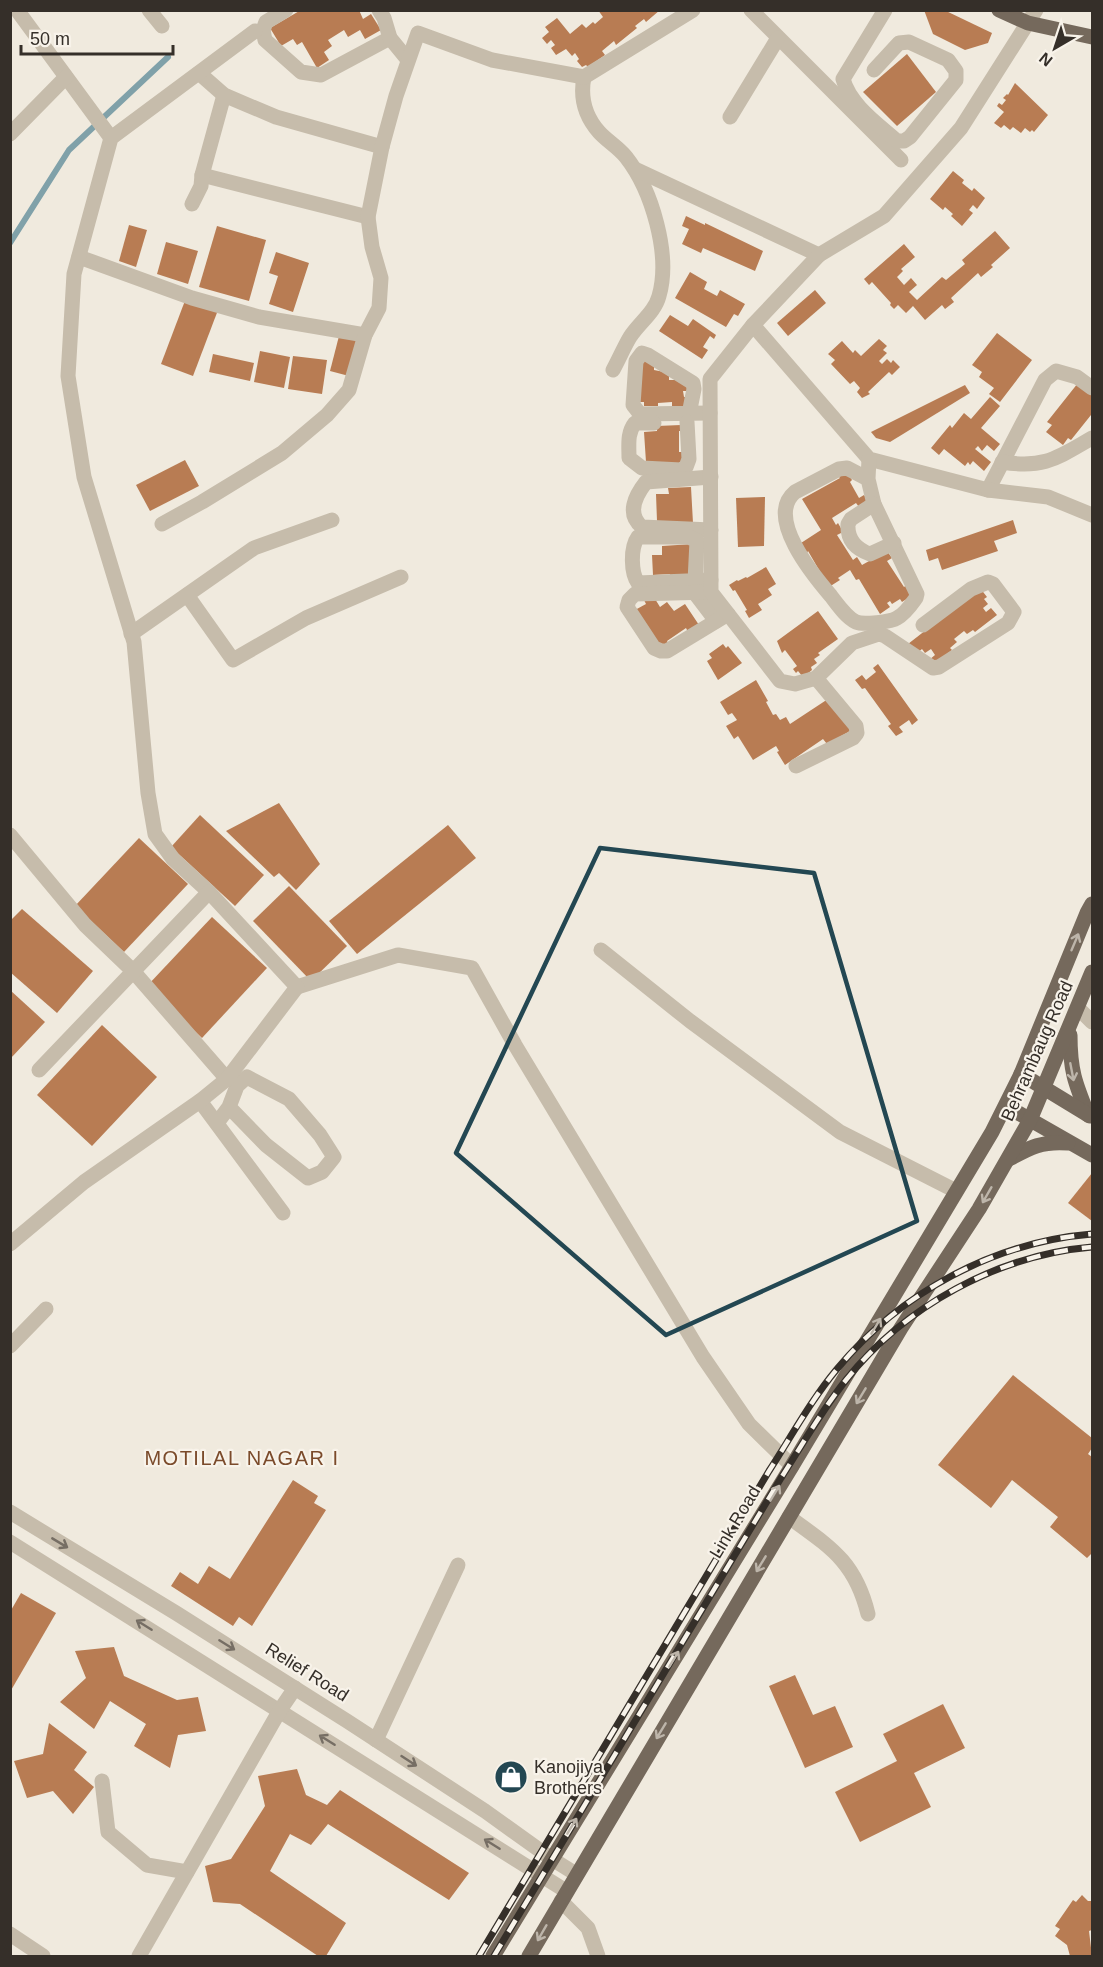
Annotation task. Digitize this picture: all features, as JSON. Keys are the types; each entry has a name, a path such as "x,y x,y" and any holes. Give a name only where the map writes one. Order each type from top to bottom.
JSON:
{"main road":[{"path":"999,10 1032,17 1092,37"},
{"name":"Behrambaug Road","path":"1006,1106 1092,904"},
{"name":"Behrambaug Road","path":"1007,1161 1045,1089 1092,972"},
{"path":"1070,1027 1070,1060 1074,1081 1090,1117"},
{"path":"1021,1074 1090,1117"},
{"path":"1006,1106 1092,1155"},
{"name":"Link Road","path":"492,1956 792,1466 1006,1106"},
{"path":"529,1956 901,1328 980,1209 1007,1161 1049,1141 1071,1143"}],"street":[{"path":"17,10 111,138"},
{"path":"149,10 162,26"},
{"path":"286,10 266,22 263,30 265,40 301,72 321,75 390,38"},
{"path":"380,10 390,38 408,60"},
{"path":"162,524 282,453 327,415 350,390 365,335 378,308 381,278 372,247 368,217 382,147 396,96 418,33 492,60 584,77 693,10"},
{"path":"751,10 901,160"},
{"path":"873,70 899,43 909,42 948,60 956,71 956,80 924,122 904,141 897,141 859,105 845,88 843,79 885,10"},
{"path":"703,587 711,530 710,379 753,325 819,255 884,216 960,128 1032,17"},
{"path":"255,31 111,138 74,274 68,376 84,477 131,634 148,793 155,834 173,859 209,892 297,987"},
{"path":"730,117 778,38"},
{"path":"199,72 224,94 276,117 382,147"},
{"path":"10,134 66,77"},
{"path":"584,77 581,92 586,111 598,131 624,155 634,169 652,210 662,251 663,280 658,299 652,312 640,323 628,340 613,370"},
{"path":"192,204 201,186 224,94"},
{"path":"634,169 819,255"},
{"path":"202,175 368,217"},
{"path":"79,257 192,298 259,317 365,335"},
{"path":"753,325 869,459 988,490 1048,497 1092,516"},
{"path":"688,418 640,414 636,410 633,405 638,356 642,353 648,355 693,383 694,389 688,418 689,459 686,467 681,470 642,468 629,458 629,434 635,423 688,418 710,417"},
{"path":"988,490 1045,380 1051,374 1056,371 1077,377 1092,388"},
{"path":"1002,462 1024,466 1044,462 1092,438"},
{"path":"868,479 847,468 839,469 789,496 786,506 788,532 809,569 848,617 862,624 897,619 916,598 917,590 874,504 868,479 869,459"},
{"path":"711,477 646,482 636,496 633,512 642,527 711,530"},
{"path":"874,504 851,519 848,524 850,539 856,546 870,554 894,543"},
{"path":"131,634 254,548 332,519"},
{"path":"703,587 638,583 632,570 635,541 638,537 689,537 697,541 703,587 722,617 780,681 795,684 816,678 852,643 879,634 933,668 939,667 1008,623 1014,616 1014,612 993,584 988,582 971,590 923,626"},
{"path":"187,595 233,660 306,618 401,577"},
{"path":"703,587 635,594 629,600 627,607 654,648 661,651 668,651 722,617"},
{"path":"795,766 853,738 857,733 856,726 816,678"},
{"path":"10,836 85,926 134,971 227,1079"},
{"path":"39,1070 209,892"},
{"path":"601,950 690,1021 840,1132 957,1191"},
{"path":"10,1244 84,1182 200,1101 227,1079 297,987 398,956 472,968 515,1044 703,1357 749,1424 792,1466"},
{"path":"1078,1008 1092,1022"},
{"path":"217,1123 230,1107 237,1086 247,1077 289,1099 320,1135 334,1157 322,1172 308,1178 266,1145 230,1107"},
{"path":"200,1101 283,1213"},
{"path":"10,1346 46,1309"},
{"name":"Relief Road","path":"10,1512 295,1688 485,1811 576,1874"},
{"path":"789,1517 837,1552 853,1573 868,1614"},
{"path":"10,1542 541,1875 564,1896 588,1929 598,1956"},
{"path":"376,1740 458,1565"},
{"path":"139,1956 280,1710 295,1688"},
{"path":"102,1782 108,1832 147,1865 187,1872"},
{"path":"10,1934 41,1956"}],"highlighted area":[{"path":"600,848 814,873 917,1221 666,1335 456,1153"}],"building":[{"path":"301,10 359,10 363,19 371,14 381,30 365,39 360,30 348,37 344,30 328,40 332,46 324,52 329,60 317,68 302,42 297,45 293,39 281,46 270,28"},
{"path":"598,10 660,10 646,22 644,19 635,26 637,28 616,45 614,41 602,51 605,55 588,67 586,65 582,67 575,53 572,56 566,49 556,55 551,48 555,45 551,40 547,44 542,38 549,32 545,27 557,18 570,34 582,24 586,28 593,22 595,24 603,17"},
{"path":"924,10 944,10 992,33 988,43 965,50 933,34"},
{"path":"907,54 936,92 897,126 863,92"},
{"path":"1015,83 1048,115 1034,132 1025,128 1021,133 1013,127 1010,130 1004,125 1001,128 994,123 1004,112 997,106 999,103 1002,105 1006,100 1003,98 1008,95"},
{"path":"953,171 964,180 962,183 972,191 974,188 985,198 977,209 973,205 969,210 973,213 962,226 945,207 943,210 930,199"},
{"path":"686,216 763,251 755,271 703,248 701,253 682,244 689,229 682,226"},
{"path":"129,225 147,230 136,267 119,261"},
{"path":"217,226 266,240 249,301 199,287"},
{"path":"995,231 1010,248 991,265 993,267 981,277 978,273 951,298 954,302 945,309 942,305 925,320 913,306 906,313 898,305 894,309 872,282 869,285 864,279 904,244 915,257 901,269 903,271 897,277 904,285 911,278 917,285 909,292 917,300 942,277 946,280 965,264 962,260"},
{"path":"166,242 198,251 188,284 157,274"},
{"path":"276,252 309,263 293,312 269,304 278,276 269,273"},
{"path":"690,272 707,282 704,289 717,296 720,290 745,304 738,316 734,314 726,327 675,298"},
{"path":"815,290 826,303 788,336 777,323"},
{"path":"186,298 218,310 193,376 161,364"},
{"path":"670,315 688,326 693,319 716,335 714,339 710,336 703,347 708,350 702,359 659,331"},
{"path":"997,333 1032,360 1000,402 989,394 994,388 979,377 982,372 972,365"},
{"path":"339,336 358,341 349,376 330,371"},
{"path":"879,339 887,346 883,350 887,353 879,361 882,364 887,359 891,363 893,360 900,367 892,375 889,372 868,392 870,394 862,398 857,392 860,388 854,381 850,384 831,364 835,360 828,354 842,341 853,353 855,350 861,356"},
{"path":"260,351 290,357 284,388 254,382"},
{"path":"213,354 254,363 250,381 209,372"},
{"path":"293,356 327,360 322,394 288,389"},
{"path":"641,360 654,360 654,370 669,373 669,380 687,380 688,391 683,391 684,397 688,397 688,406 672,407 672,402 658,403 658,406 644,406 644,402 637,402"},
{"path":"1078,383 1092,394 1092,416 1071,440 1068,438 1063,445 1046,432 1052,425 1047,422"},
{"path":"965,385 970,393 890,442 876,438 871,432"},
{"path":"990,397 1000,406 981,428 1000,444 994,451 987,445 982,451 978,446 975,449 991,462 984,471 973,461 970,465 968,462 965,466 944,449 939,455 931,448 950,425 952,428 964,413 971,419"},
{"path":"681,425 679,452 682,452 683,464 646,462 644,432 657,431 657,426"},
{"path":"185,460 199,486 150,511 136,485"},
{"path":"846,471 859,498 864,495 868,501 859,507 856,503 832,518 843,532 837,535 853,560 857,557 862,565 887,551 892,558 887,561 904,587 908,584 914,594 902,602 900,599 892,604 890,601 887,603 890,607 880,614 859,579 856,580 850,570 829,587 801,543 821,530 802,499 840,478 838,476"},
{"path":"691,487 693,523 657,521 656,494 669,494 668,488"},
{"path":"765,497 764,546 738,547 736,498"},
{"path":"1013,520 1017,533 994,541 998,551 942,570 938,558 929,561 926,550"},
{"path":"693,544 694,575 671,578 670,574 653,575 652,555 662,555 662,546"},
{"path":"766,567 776,584 768,589 772,595 758,604 762,610 749,618 735,590 733,591 729,585"},
{"path":"980,588 987,597 984,599 988,604 983,608 986,612 991,608 997,615 975,632 973,630 967,634 964,631 954,639 957,642 950,648 952,650 933,665 929,660 935,655 931,649 925,653 922,649 916,654 908,644"},
{"path":"652,594 660,607 667,602 674,611 685,604 699,625 688,632 686,628 660,648 635,610 646,604 644,600"},
{"path":"818,611 838,639 818,653 820,655 814,659 817,663 803,677 793,669 797,666 785,650 782,653 777,641"},
{"path":"723,644 726,648 728,646 742,663 718,680 707,661 712,658 709,654"},
{"path":"878,664 918,720 912,725 909,720 899,727 903,732 896,736 888,726 891,724 865,688 862,689 855,680 862,675 866,680 876,672 873,668"},
{"path":"756,680 773,715 776,714 780,720 786,717 790,724 831,697 852,730 827,744 823,739 785,765 776,746 753,760 738,736 734,739 726,726 737,720 732,713 728,715 720,702"},
{"path":"279,803 320,864 296,890 279,873 274,877 226,831"},
{"path":"200,815 264,875 235,906 171,847"},
{"path":"448,825 476,858 357,954 329,921"},
{"path":"139,838 188,884 124,952 75,906"},
{"path":"289,886 347,946 311,981 253,921"},
{"path":"22,909 93,971 57,1013 10,972 10,921"},
{"path":"212,917 267,968 202,1038 147,986"},
{"path":"10,990 45,1022 10,1059"},
{"path":"102,1025 157,1077 92,1146 37,1095"},
{"path":"1092,1173 1092,1221 1068,1203"},
{"path":"1013,1375 1092,1438 1092,1448 1088,1454 1092,1457 1092,1553 1087,1558 1050,1527 1058,1517 1012,1480 991,1508 938,1465"},
{"path":"293,1480 318,1496 314,1503 326,1510 252,1626 239,1617 233,1626 171,1586 180,1572 198,1584 209,1566 230,1579"},
{"path":"21,1593 56,1613 10,1692 10,1612"},
{"path":"114,1647 124,1676 177,1700 198,1697 206,1731 178,1735 170,1768 134,1746 146,1724 110,1701 94,1729 60,1702 86,1678 75,1651"},
{"path":"795,1675 813,1715 835,1706 853,1747 805,1768 769,1686"},
{"path":"943,1704 965,1748 914,1773 931,1807 860,1842 835,1792 897,1761 883,1734"},
{"path":"49,1723 87,1752 74,1770 94,1787 73,1814 53,1791 27,1798 14,1761 43,1754"},
{"path":"297,1769 306,1795 327,1805 340,1790 469,1873 449,1900 328,1824 311,1845 290,1834 270,1871 346,1923 326,1956 318,1956 240,1904 213,1902 205,1866 231,1859 265,1806 258,1776"},
{"path":"1082,1895 1088,1901 1092,1901 1092,1930 1089,1931 1092,1956 1070,1956 1067,1945 1055,1936 1060,1929 1055,1926 1073,1900 1076,1902"}],"waterway":[{"path":"10,243 69,150 168,57"}],"railway":[{"path":"479,1956 769,1471 810,1406 837,1369 890,1317 951,1276 985,1260 1020,1248 1055,1239 1092,1234"},
{"path":"494,1956 781,1478 820,1415 846,1380 896,1329 956,1289 988,1273 1022,1261 1057,1252 1092,1247"}],"place":[{"name":"Kanojiya Brothers","path":"511,1777"}],"district":[{"name":"MOTILAL NAGAR I","path":"242,1458"}]}
